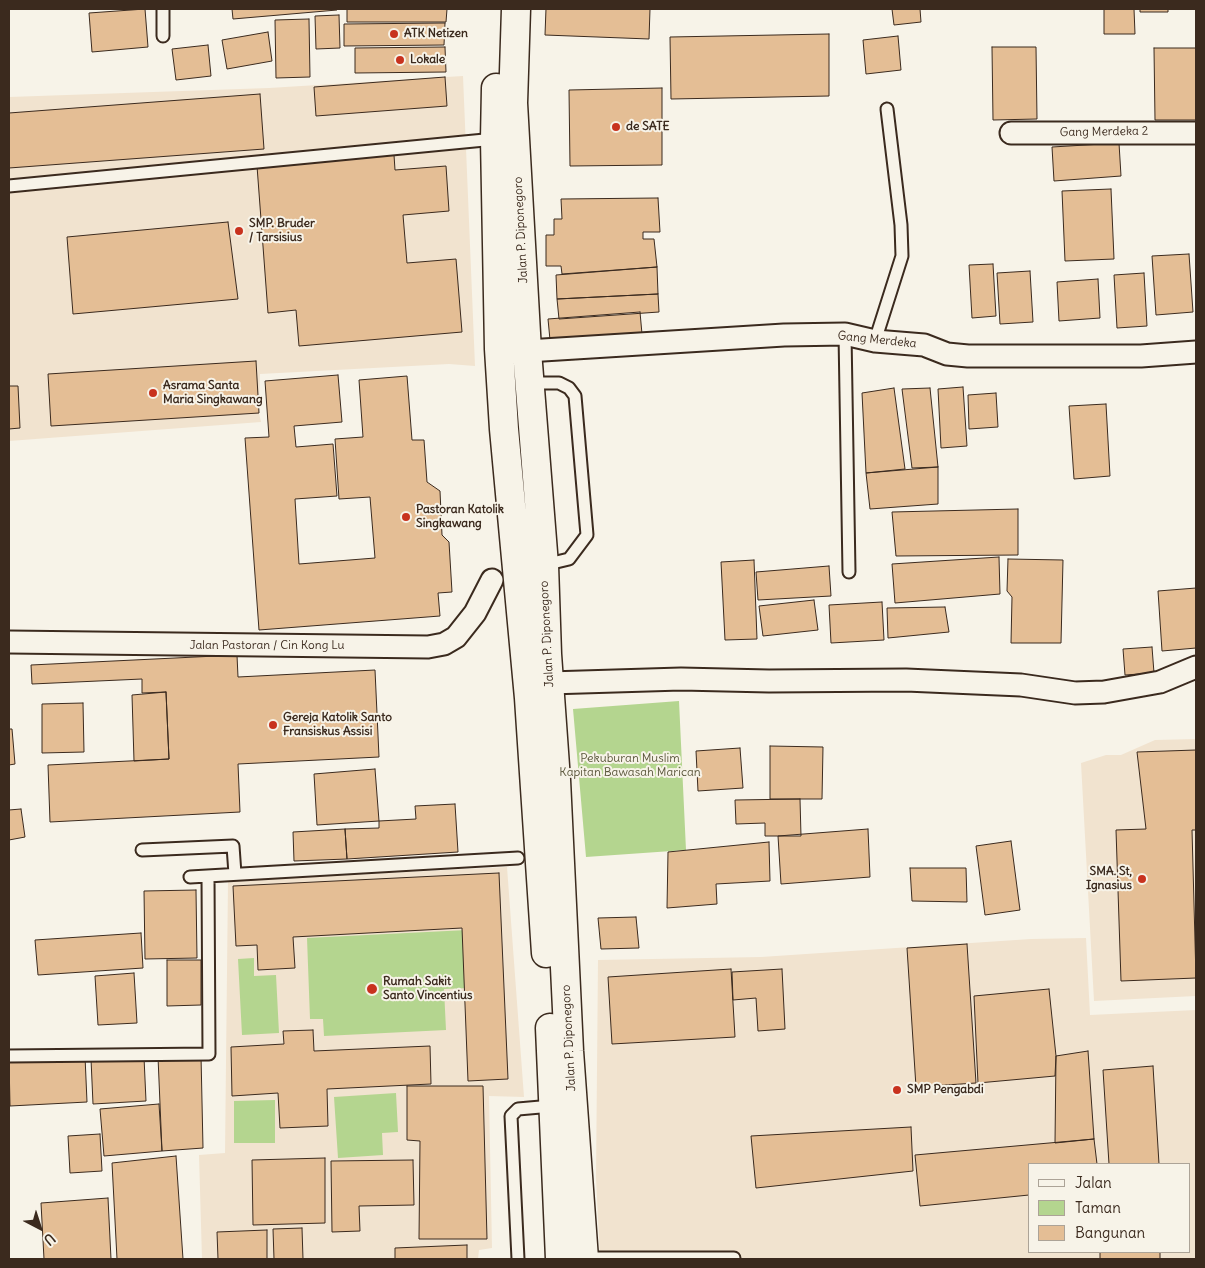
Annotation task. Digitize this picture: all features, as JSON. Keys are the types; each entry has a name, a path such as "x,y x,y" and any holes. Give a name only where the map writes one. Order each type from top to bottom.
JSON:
{"main road":[{"name":"Jalan P. Diponegoro","path":"498,9 495,139 499,349 504,429 529,698 549,994 552,1106 576,1259"},
{"name":"Jalan P. Diponegoro","path":"516,9 513,103 527,352 544,565 549,683 556,780 569,1051 576,1259"},
{"path":"504,429 532,426"}],"street":[{"name":"Gang Merdeka 2","path":"1011,133 1196,133"},
{"name":"Gang Merdeka","path":"527,352 774,336 845,334 875,341 924,345 947,354 968,356 1141,356 1196,352"},
{"name":"Jalan Pastoran / Cin Kong Lu","path":"9,642 428,647 444,644 456,636 475,613 492,580"},
{"path":"549,683 681,679 769,681 906,680 1021,685 1074,693 1104,692 1160,682 1196,667"}],"lane":[{"path":"163,9 163,36"},
{"path":"875,341 902,256 887,109"},
{"path":"9,186 495,139"},
{"path":"845,334 849,572"},
{"path":"529,383 559,383 569,388 574,396 587,536 569,558 544,565"},
{"path":"142,850 233,846 235,874"},
{"path":"190,877 518,858"},
{"path":"9,1056 209,1054 208,876"},
{"path":"518,1259 511,1116 518,1110 552,1106"},
{"path":"576,1259 734,1258"}],"shaded area":[{"name":"SMP. Bruder / Tarsisius","path":"463,76 475,366 449,364 260,374 259,413 261,422 9,441 9,97 269,88"},
{"name":"SMA. St, Ignasius","path":"1196,739 1196,996 1094,1001 1081,763 1106,755 1121,755 1155,740"},
{"name":"Rumah Sakit Santo Vincentius","path":"507,867 524,1097 489,1096 492,1248 479,1250 478,1259 202,1259 199,1155 225,1153 228,881"},
{"name":"SMP Pengabdi","path":"1086,938 1090,1015 1196,1010 1196,1259 600,1259 596,1178 598,960 761,957 1031,939"}],"green space":[{"name":"Pekuburan Muslim Kapitan Bawasah Marican","path":"679,701 686,850 586,857 573,709"},
{"path":"467,930 469,988 444,989 446,1030 324,1036 323,1019 310,1019 307,938"},
{"path":"254,958 254,976 276,975 279,1033 242,1035 238,959"},
{"path":"396,1093 398,1132 382,1133 383,1155 338,1158 334,1097"},
{"path":"275,1100 275,1143 234,1143 234,1101"}],"building":[{"path":"145,9 148,47 92,52 89,13"},
{"path":"232,9 337,9 337,10 233,19"},
{"path":"347,9 447,9 446,22 347,22"},
{"path":"546,9 650,9 649,39 545,35"},
{"path":"892,9 920,9 921,22 894,25"},
{"path":"1104,9 1134,9 1135,34 1104,34"},
{"path":"1140,9 1168,9 1168,12 1140,12"},
{"path":"339,15 340,48 316,49 315,16"},
{"path":"309,19 310,77 276,78 275,20"},
{"name":"ATK Netizen","path":"445,23 444,45 344,46 344,24"},
{"path":"268,32 272,61 227,69 222,40"},
{"path":"829,34 829,96 671,99 670,37"},
{"path":"898,36 901,70 866,74 863,40"},
{"path":"208,45 211,76 176,80 172,49"},
{"name":"Lokale","path":"445,47 446,72 355,73 355,48"},
{"path":"992,47 1036,47 1037,119 993,120"},
{"path":"1154,48 1196,48 1196,120 1155,120"},
{"path":"445,77 447,106 316,116 314,87"},
{"name":"de SATE","path":"662,88 662,165 570,166 569,90"},
{"path":"260,94 264,149 9,168 9,113"},
{"path":"1119,143 1121,176 1054,181 1052,147"},
{"path":"394,155 395,170 446,166 449,211 403,215 407,263 456,259 462,332 299,346 296,310 268,313 257,166"},
{"path":"1111,189 1114,259 1065,261 1062,191"},
{"path":"658,198 660,232 643,232 643,239 654,239 657,267 562,274 561,266 546,266 546,235 554,235 554,219 562,219 561,199"},
{"path":"228,222 238,299 73,314 67,237"},
{"path":"1189,254 1193,312 1156,315 1152,256"},
{"path":"993,264 996,316 972,318 969,265"},
{"path":"657,267 658,294 557,299 556,275"},
{"path":"1030,271 1033,322 1000,324 997,273"},
{"path":"1144,273 1147,326 1117,328 1114,275"},
{"path":"1098,279 1100,318 1059,321 1057,282"},
{"path":"658,294 659,312 559,319 557,299"},
{"path":"640,312 642,334 550,340 548,319"},
{"name":"Asrama Santa Maria Singkawang","path":"256,361 259,413 51,426 48,374"},
{"name":"Pastoran Katolik Singkawang","path":"338,375 342,422 294,426 296,447 333,444 337,496 295,499 299,564 375,558 370,497 339,499 335,439 363,437 359,380 407,376 412,440 424,440 427,482 440,491 442,535 449,542 452,592 438,593 440,616 259,630 245,438 269,437 265,381"},
{"path":"9,386 18,386 20,428 9,429"},
{"path":"963,387 967,446 941,448 938,389"},
{"path":"894,388 905,469 866,473 862,393"},
{"path":"930,388 938,467 912,468 902,389"},
{"path":"996,393 998,427 969,429 968,395"},
{"path":"1106,404 1110,476 1074,479 1069,406"},
{"path":"938,467 938,504 870,509 866,473"},
{"path":"1018,509 1018,555 896,556 892,512"},
{"path":"999,557 1000,594 895,603 892,564"},
{"path":"1008,559 1063,560 1061,643 1011,643 1012,597 1007,591"},
{"path":"754,560 757,639 725,640 721,562"},
{"path":"829,566 831,596 758,600 756,572"},
{"path":"1196,588 1196,648 1162,651 1158,591"},
{"path":"814,600 818,630 763,636 759,606"},
{"path":"882,602 884,640 831,643 829,605"},
{"path":"945,607 949,632 888,638 887,608"},
{"path":"1152,647 1154,673 1125,675 1123,649"},
{"name":"Gereja Katolik Santo Fransiskus Assisi","path":"237,655 238,677 375,670 379,757 238,764 240,812 50,822 48,765 169,759 166,692 142,693 142,679 32,684 31,665"},
{"path":"166,692 169,759 134,761 132,695"},
{"path":"83,703 84,752 42,753 42,704"},
{"path":"9,729 12,729 15,764 9,765"},
{"path":"770,746 823,747 822,799 770,799"},
{"path":"740,748 743,788 698,791 696,751"},
{"path":"1196,750 1196,830 1192,830 1196,978 1121,981 1116,830 1146,829 1137,752"},
{"path":"375,769 379,821 317,825 314,774"},
{"path":"800,799 801,836 765,836 765,823 736,824 735,800"},
{"path":"455,804 458,852 347,859 345,829 379,828 379,821 416,819 415,806"},
{"path":"21,809 25,837 9,840 9,810"},
{"path":"345,829 347,859 294,861 293,832"},
{"path":"868,829 870,877 781,884 778,836"},
{"path":"1011,841 1020,910 985,915 976,846"},
{"path":"769,842 770,881 716,884 717,904 667,908 668,852"},
{"path":"910,868 966,868 967,902 912,901"},
{"path":"499,873 508,1079 468,1081 462,928 293,937 295,968 258,970 257,945 236,946 233,886"},
{"path":"196,890 197,958 145,959 144,891"},
{"path":"636,917 639,948 601,949 598,918"},
{"path":"141,933 143,968 38,975 35,940"},
{"path":"967,944 976,1083 916,1087 907,948"},
{"path":"167,960 201,960 201,1005 167,1006"},
{"path":"731,969 735,1037 612,1044 608,977"},
{"path":"782,969 785,1029 758,1031 756,998 733,1000 732,972"},
{"path":"134,973 137,1023 98,1025 95,976"},
{"path":"1049,989 1056,1056 1055,1076 978,1083 974,996"},
{"path":"313,1030 314,1051 430,1046 431,1084 327,1089 328,1126 280,1128 278,1093 232,1096 231,1047 284,1044 283,1031"},
{"path":"1088,1051 1094,1139 1055,1143 1056,1056"},
{"path":"201,1055 203,1148 162,1151 158,1057"},
{"path":"85,1056 87,1102 10,1106 9,1060"},
{"path":"144,1057 146,1101 93,1104 91,1059"},
{"path":"1153,1066 1159,1163 1109,1163 1103,1070"},
{"path":"407,1086 483,1086 487,1239 419,1239 420,1141 407,1140"},
{"path":"159,1104 162,1151 104,1156 100,1109"},
{"path":"911,1127 913,1171 756,1188 751,1136"},
{"path":"100,1134 102,1171 70,1173 68,1136"},
{"path":"1094,1139 1097,1163 1028,1163 1028,1195 920,1206 915,1155"},
{"path":"176,1156 183,1259 117,1259 112,1163"},
{"path":"325,1158 325,1223 253,1225 252,1160"},
{"path":"413,1160 414,1205 359,1206 360,1231 332,1232 331,1161"},
{"path":"108,1198 111,1259 44,1259 41,1203"},
{"path":"302,1228 303,1259 274,1259 273,1229"},
{"path":"267,1230 267,1259 218,1259 217,1232"},
{"path":"467,1245 467,1259 395,1259 395,1248"},
{"path":"1100,1253 1160,1253 1160,1259 1100,1259"}],"place":[{"name":"ATK Netizen","path":"394,34"},
{"name":"Lokale","path":"400,60"},
{"name":"de SATE","path":"616,127"},
{"name":"SMP. Bruder / Tarsisius","path":"239,231"},
{"name":"Asrama Santa Maria Singkawang","path":"153,393"},
{"name":"Pastoran Katolik Singkawang","path":"406,517"},
{"name":"Gereja Katolik Santo Fransiskus Assisi","path":"273,725"},
{"name":"SMA. St, Ignasius","path":"1142,879"},
{"name":"Rumah Sakit Santo Vincentius","path":"372,989"},
{"name":"SMP Pengabdi","path":"897,1090"}]}
